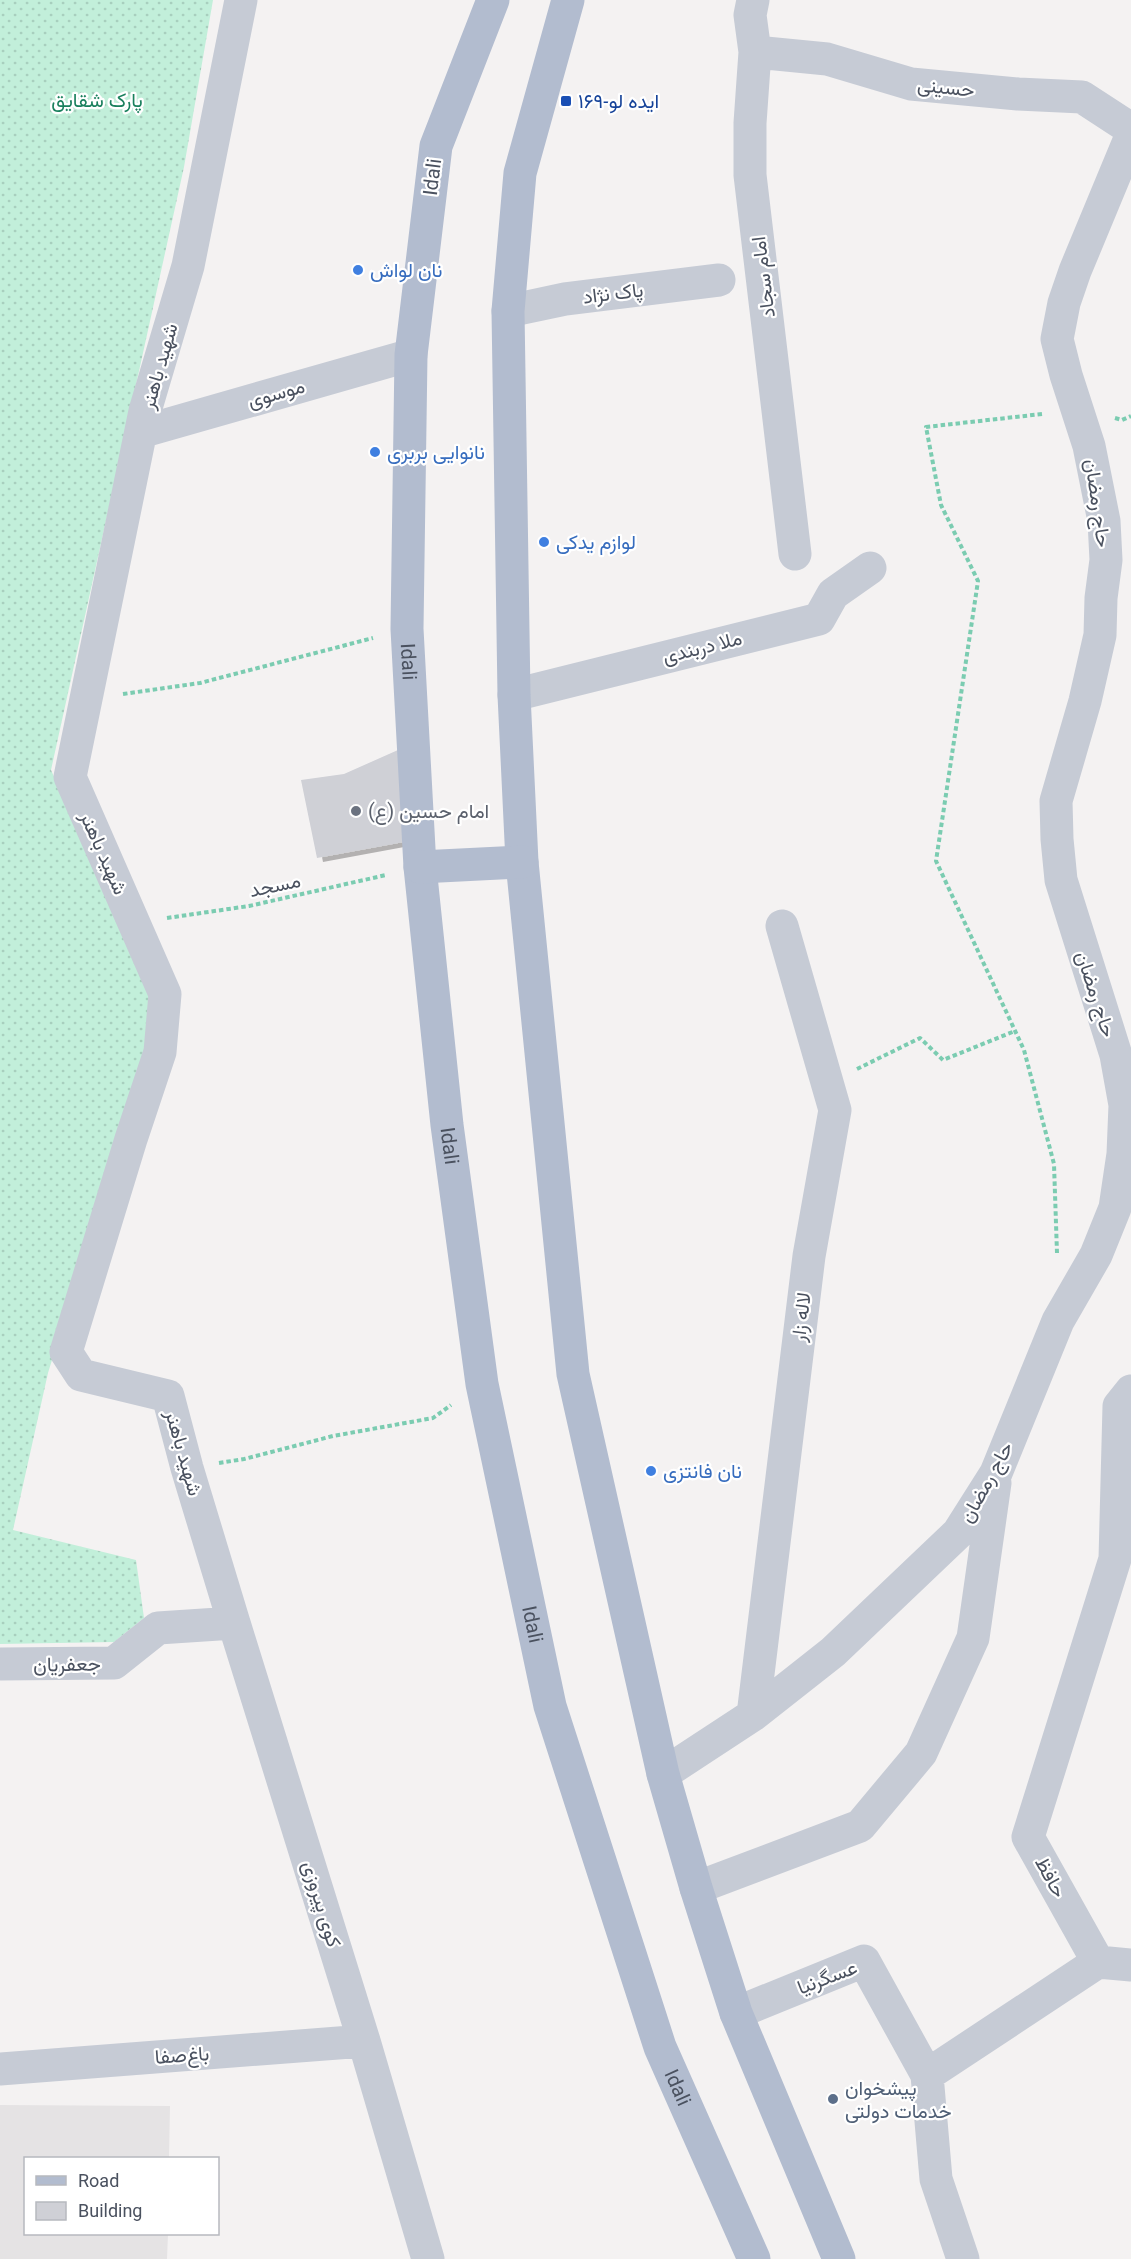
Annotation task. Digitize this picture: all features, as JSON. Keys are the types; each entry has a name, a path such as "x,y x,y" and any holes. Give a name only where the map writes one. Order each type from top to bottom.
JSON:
{"main road":[{"name":"Idali","path":"493,0 436,146 411,355 407,628 420,867 447,1125 482,1384 550,1706 660,2047 754,2259"},
{"path":"568,0 520,173 508,311 514,695 522,862 573,1374 663,1774 696,1888 736,2013 838,2259"},
{"path":"420,867 522,862"}],"street":[{"name":"شهید باهنر","path":"234,1623 187,1468 168,1396 81,1375 66,1352 160,1052 165,994 70,777 141,432 188,266 241,0"},
{"name":"امام سجاد","path":"753,0 750,15 756,52 750,123 750,175 795,554"},
{"name":"حسینی","path":"756,52 827,59 911,84 1018,94 1082,97 1131,129"},
{"name":"حاج رمضان","path":"663,1774 753,1715 834,1652 958,1533 996,1473 1058,1321 1096,1255 1115,1208 1124,1154 1125,1105 1116,1055 1061,880 1056,839 1056,801 1085,701 1100,635 1101,598 1106,560 1104,520 1098,486 1057,339 1075,271 1131,136"},
{"name":"پاک نژاد","path":"508,311 565,298 719,280"},
{"name":"موسوی","path":"141,432 411,355"},
{"name":"ملا دربندی","path":"514,695 819,619 833,594 870,568"},
{"name":"لاله زار","path":"753,1715 809,1256 835,1110 782,927"},
{"name":"حافظ","path":"1098,1962 1028,1837 1115,1558 1125,1399"},
{"path":"696,1888 860,1826 921,1753 973,1638 996,1473"},
{"name":"جعفریان","path":"0,1664 114,1663 158,1628 234,1623"},
{"name":"کوی پیروزی","path":"234,1623 364,2041 428,2259"},
{"name":"عسگرنیا","path":"736,2013 864,1961 927,2075"},
{"path":"963,2259 936,2179 927,2075 1098,1962 1131,1965"},
{"name":"باغ‌صفا","path":"0,2069 364,2041"}],"path":[{"path":"1057,1254 1054,1164 1023,1050 936,861 978,581 941,505 926,427 1078,410 1122,420 1131,416"},
{"path":"86,699 200,682 407,628"},
{"name":"مسجد","path":"134,922 249,906 420,867"},
{"path":"827,1084 920,1038 943,1060 1015,1031"},
{"path":"187,1468 243,1459 333,1436 433,1418 482,1384"}],"shaded area":[{"path":"0,2105 170,2106 169,2157 24,2157 24,2235 168,2235 167,2259 0,2259"}],"green space":[{"name":"پارک شقایق","path":"0,0 213,0 184,167 51,770 150,991 148,1046 48,1373 13,1530 136,1560 144,1618 114,1642 0,1644"}],"building":[{"name":"امام حسین (ع)","path":"398,750 409,841 317,858 301,780 344,774"}],"place":[{"name":"۱۶۹-ایده لو","path":"566,101"},
{"name":"نان لواش","path":"358,270"},
{"name":"نانوایی بربری","path":"375,452"},
{"name":"لوازم یدکی","path":"544,542"},
{"name":"امام حسین (ع)","path":"356,811"},
{"name":"نان فانتزی","path":"651,1471"},
{"name":"پیشخوان خدمات دولتی","path":"833,2099"}]}
